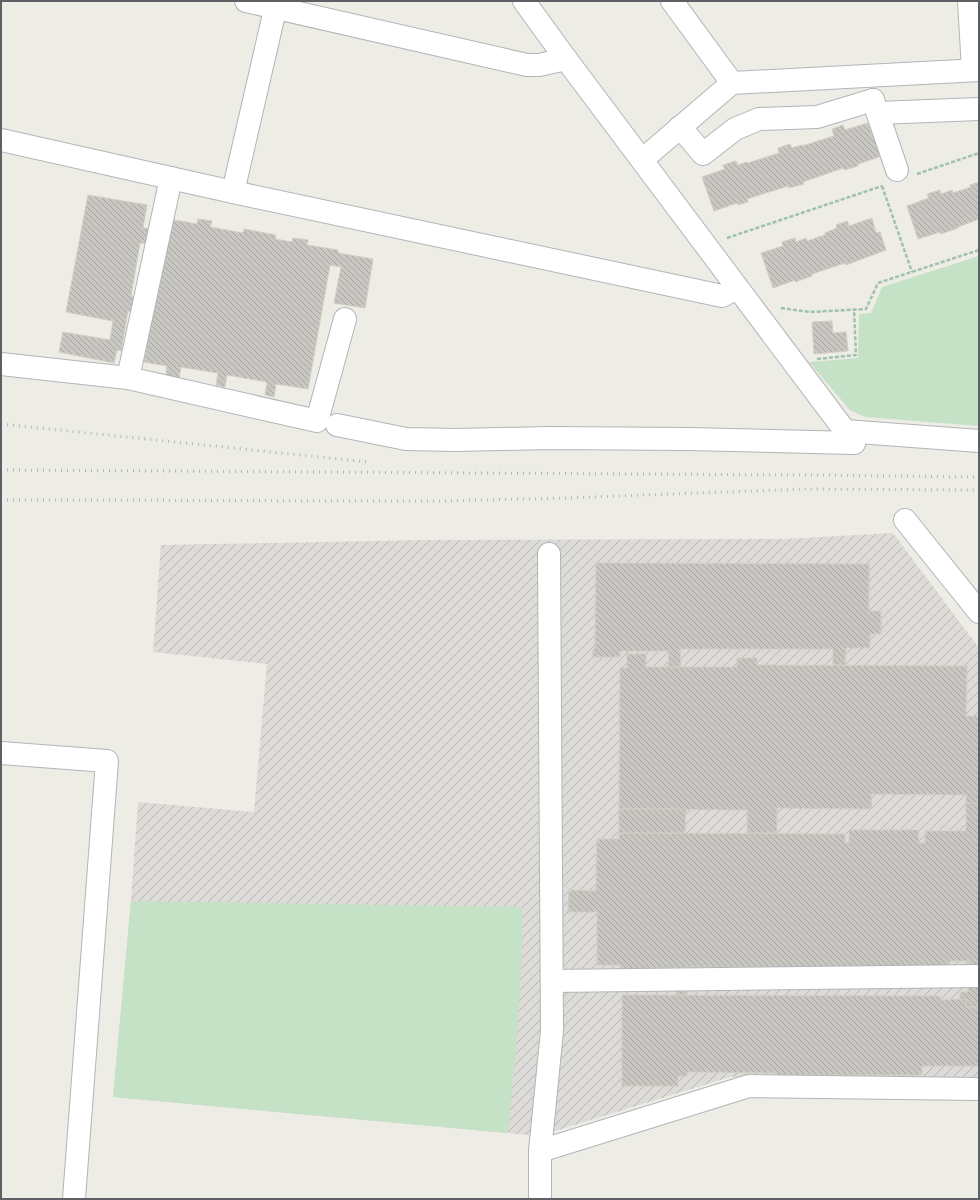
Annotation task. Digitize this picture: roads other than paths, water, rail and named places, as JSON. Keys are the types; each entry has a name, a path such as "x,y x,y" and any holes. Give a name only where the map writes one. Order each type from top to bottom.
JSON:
{"street":[{"path":"246,1 276,4 527,64 539,65 566,59"},
{"path":"524,1 849,437"},
{"path":"672,1 732,83"},
{"path":"642,160 732,83 976,70 969,1"},
{"path":"233,192 276,4"},
{"path":"865,76 900,176"},
{"path":"680,127 703,154 735,129 759,119 817,117 875,107 979,109"},
{"path":"1,140 233,192 722,296 737,288"},
{"path":"128,378 171,178"},
{"path":"1,364 128,378 317,421 345,319"},
{"path":"338,425 406,439 688,439 849,437 979,441"},
{"path":"905,520 979,612"},
{"path":"540,1199 540,1151 552,1032 550,554"},
{"path":"1,753 107,761 74,1199"},
{"path":"552,981 979,976"},
{"path":"540,1151 749,1086 979,1089"}],"railway":[{"path":"1,424 368,462"},
{"path":"1,470 979,477"},
{"path":"1,500 438,501 805,489 979,490"}]}
